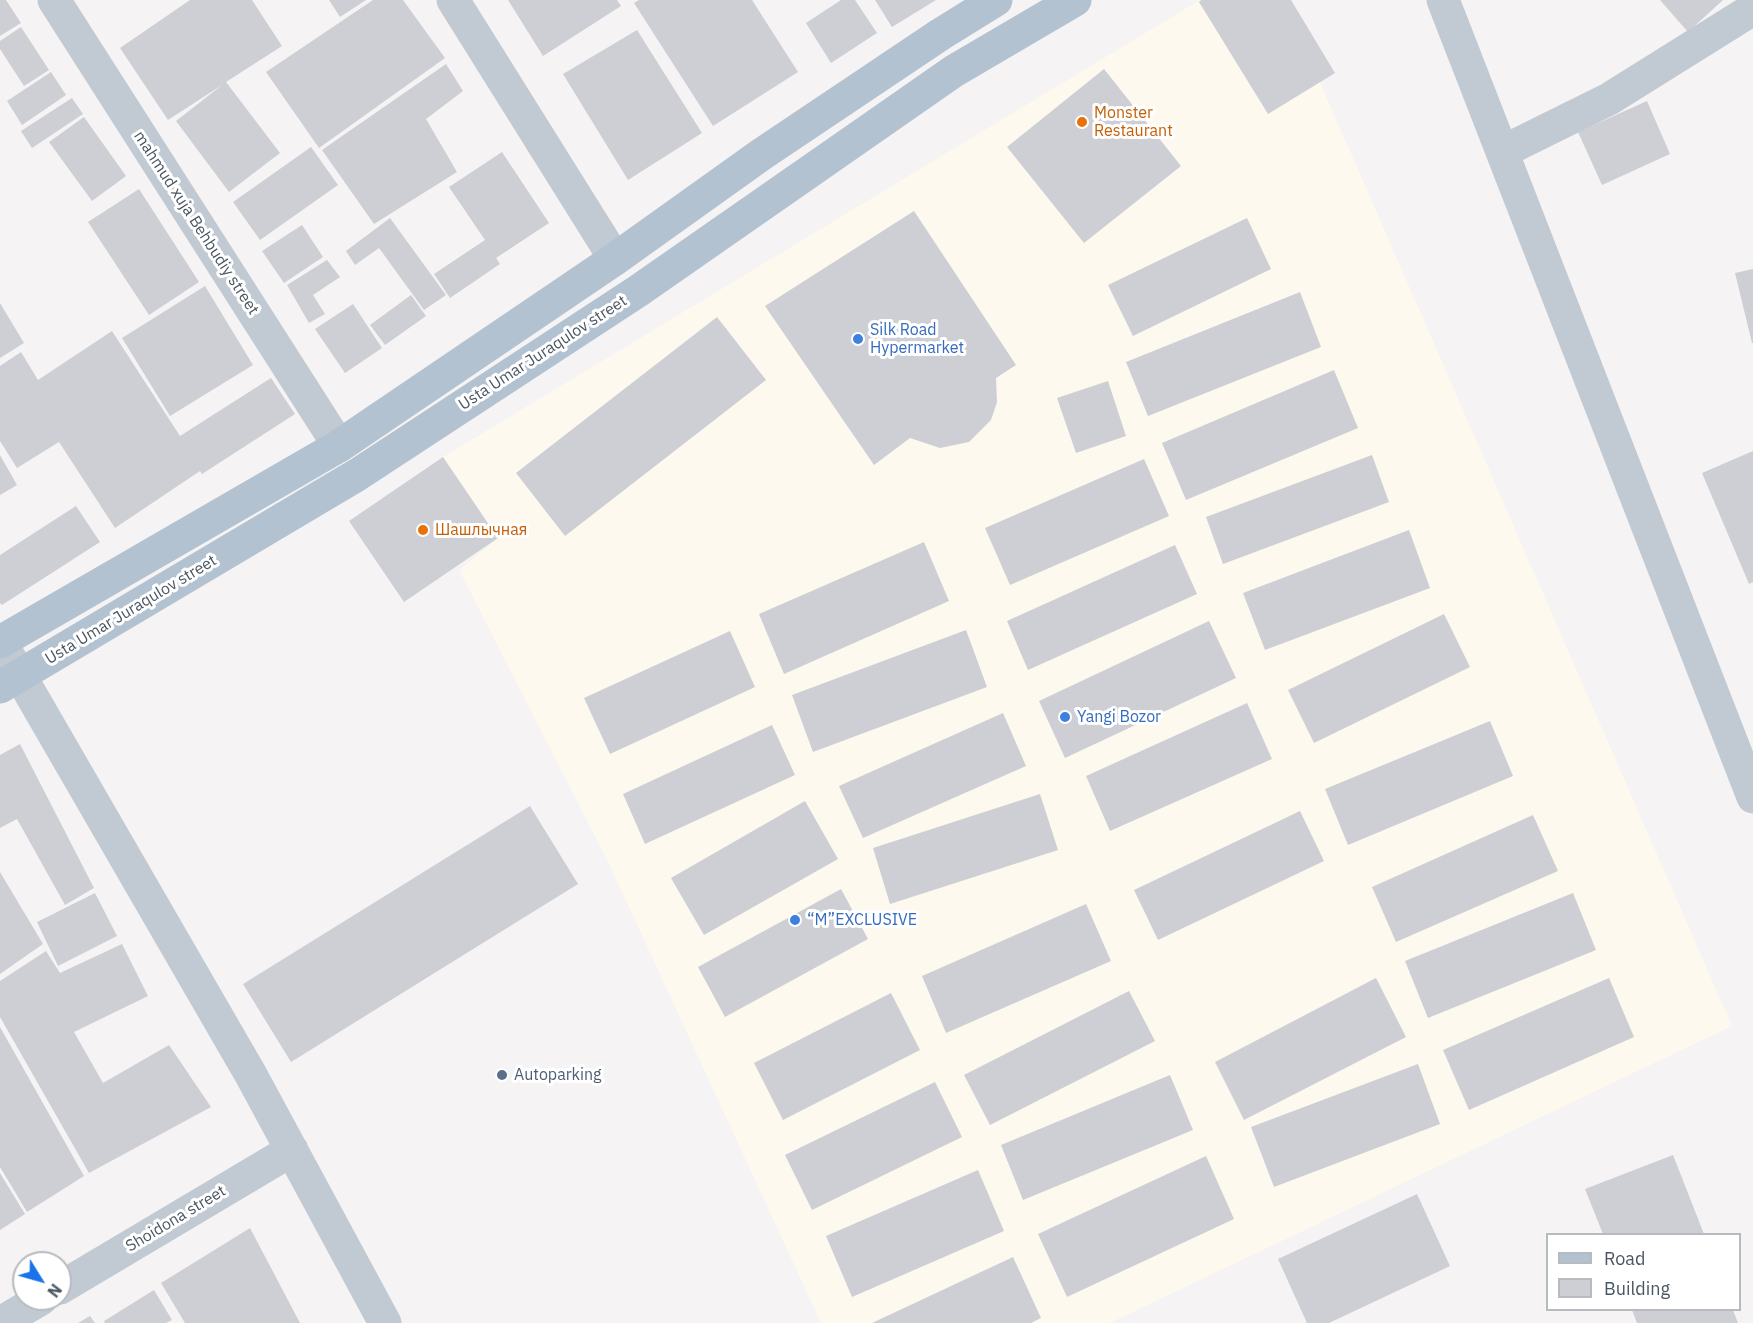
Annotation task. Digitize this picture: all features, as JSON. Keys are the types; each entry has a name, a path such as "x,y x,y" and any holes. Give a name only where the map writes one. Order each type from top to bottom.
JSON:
{"main road":[{"path":"0,641 339,446 615,259 782,141 941,34 996,0"},
{"name":"Usta Umar Juraqulov street","path":"11,681 357,475 638,291 954,71 1075,0"}],"street":[{"name":"mahmud xuja Behbudiy street","path":"54,0 339,446"},
{"path":"453,0 615,259"},
{"path":"1443,0 1749,776"},
{"path":"1502,152 1610,99 1753,9"},
{"path":"0,641 11,681 251,1075 385,1323"},
{"name":"Shoidona street","path":"72,1280 292,1150"},
{"path":"0,1323 20,1311"}],"shaded area":[{"name":"Yangi Bozor","path":"1200,0 1284,0 1732,1026 1110,1323 821,1323 609,864 459,570 498,538 443,457"}],"building":[{"path":"0,0 6,0 21,23 0,36"},
{"path":"190,0 252,0 282,46 226,82 280,153 229,192 176,121 222,85 168,120 120,48"},
{"path":"329,0 366,0 340,17"},
{"path":"373,0 403,0 445,58 319,148 266,72"},
{"path":"508,0 617,0 621,6 543,56"},
{"path":"639,0 752,0 798,72 713,126 634,3"},
{"path":"841,0 855,0 877,33 831,63 806,23"},
{"path":"875,0 936,0 892,27"},
{"path":"1201,0 1291,0 1335,73 1268,114 1199,2"},
{"path":"1660,0 1723,0 1688,32"},
{"path":"21,27 49,70 24,86 0,49 0,41"},
{"path":"637,30 702,133 628,180 563,74"},
{"path":"446,64 463,91 426,119 457,172 374,224 322,150"},
{"path":"1104,69 1181,166 1084,243 1007,147"},
{"path":"51,72 66,95 22,125 7,101"},
{"path":"72,98 83,114 32,148 21,131"},
{"path":"1647,101 1670,154 1602,185 1578,132"},
{"path":"84,117 126,176 92,201 49,142"},
{"path":"311,147 338,185 260,240 233,202"},
{"path":"502,152 549,223 496,258 500,264 450,298 434,274 485,240 449,187"},
{"path":"139,189 199,282 149,315 88,222"},
{"name":"Silk Road Hypermarket","path":"914,211 1016,365 996,378 997,402 991,420 969,442 940,448 910,438 874,465 765,306"},
{"path":"390,218 446,295 424,310 379,248 355,265 346,251"},
{"path":"1247,218 1271,269 1133,336 1108,285"},
{"path":"302,225 323,257 284,283 262,251"},
{"path":"327,260 340,277 313,295 325,314 309,323 287,285"},
{"path":"1753,269 1753,343 1752,343 1735,273"},
{"path":"205,286 253,365 170,416 122,338"},
{"path":"1300,292 1321,347 1148,416 1126,362"},
{"path":"411,295 426,316 385,345 370,325"},
{"path":"0,303 24,343 0,358"},
{"path":"353,304 382,348 345,373 315,329"},
{"path":"717,317 766,380 565,536 516,473"},
{"path":"112,331 180,436 271,378 295,414 202,474 200,471 115,528 59,442 17,468 0,441 0,366 21,352 38,380"},
{"path":"1334,370 1358,428 1186,500 1162,443"},
{"path":"1108,381 1126,436 1076,453 1057,398"},
{"path":"1753,451 1753,582 1749,584 1702,473"},
{"path":"0,455 17,485 0,495"},
{"path":"1372,455 1389,502 1223,564 1206,517"},
{"name":"Шашлычная","path":"443,457 498,538 404,602 349,521"},
{"path":"1144,459 1169,516 1010,585 985,528"},
{"path":"76,506 100,542 2,605 0,603 0,555"},
{"path":"1409,530 1430,588 1265,650 1243,593"},
{"path":"924,542 949,601 784,674 759,614"},
{"path":"1175,545 1197,594 1028,670 1007,621"},
{"path":"1444,614 1470,667 1314,743 1288,690"},
{"path":"1209,621 1236,678 1065,758 1039,701"},
{"path":"966,630 987,687 813,752 792,695"},
{"path":"730,631 755,687 610,754 584,698"},
{"path":"1247,703 1272,759 1110,831 1086,776"},
{"path":"1003,713 1026,766 863,838 839,786"},
{"path":"1490,721 1513,776 1348,845 1325,789"},
{"path":"772,725 795,775 645,844 623,794"},
{"path":"20,744 94,888 65,905 17,819 0,828 0,755"},
{"path":"1040,794 1058,850 890,904 873,848"},
{"path":"805,801 838,859 704,935 671,878"},
{"path":"530,806 578,884 291,1062 243,984"},
{"path":"1300,811 1324,861 1158,940 1134,890"},
{"path":"1533,815 1558,871 1396,942 1372,887"},
{"path":"0,872 43,944 0,974"},
{"path":"841,889 868,939 725,1017 698,967"},
{"path":"95,893 117,936 58,966 37,922"},
{"path":"1573,893 1596,950 1428,1018 1405,961"},
{"path":"1086,904 1111,961 946,1033 922,976"},
{"path":"122,944 148,996 74,1032 103,1083 169,1045 211,1107 89,1173 0,1017 0,981 46,951 60,973"},
{"path":"1376,978 1406,1037 1244,1120 1215,1062"},
{"path":"1609,978 1634,1037 1469,1110 1443,1050"},
{"path":"1129,991 1155,1041 990,1125 964,1075"},
{"path":"891,993 920,1050 783,1120 754,1063"},
{"path":"0,1027 84,1176 27,1212 0,1167"},
{"path":"1418,1064 1440,1124 1274,1187 1251,1127"},
{"path":"1170,1075 1193,1130 1023,1200 1001,1145"},
{"path":"935,1082 962,1137 812,1210 785,1155"},
{"path":"1673,1155 1704,1233 1603,1233 1585,1189"},
{"path":"1206,1156 1234,1219 1067,1297 1038,1234"},
{"path":"978,1170 1004,1231 852,1297 826,1236"},
{"path":"0,1173 25,1214 0,1230"},
{"path":"1417,1194 1450,1266 1329,1323 1307,1323 1278,1259"},
{"path":"250,1228 300,1323 185,1323 161,1283"},
{"path":"1013,1257 1041,1318 1031,1323 872,1323"},
{"path":"154,1290 172,1320 166,1323 105,1323 104,1321"},
{"path":"1632,1311 1733,1311 1738,1323 1637,1323"},
{"path":"90,1316 95,1323 78,1323"}],"place":[{"name":"Monster Restaurant","path":"1082,122"},
{"name":"Silk Road Hypermarket","path":"858,339"},
{"name":"Шашлычная","path":"423,530"},
{"name":"Yangi Bozor","path":"1065,717"},
{"name":"“M”EXCLUSIVE","path":"795,920"},
{"name":"Autoparking","path":"502,1075"}]}
